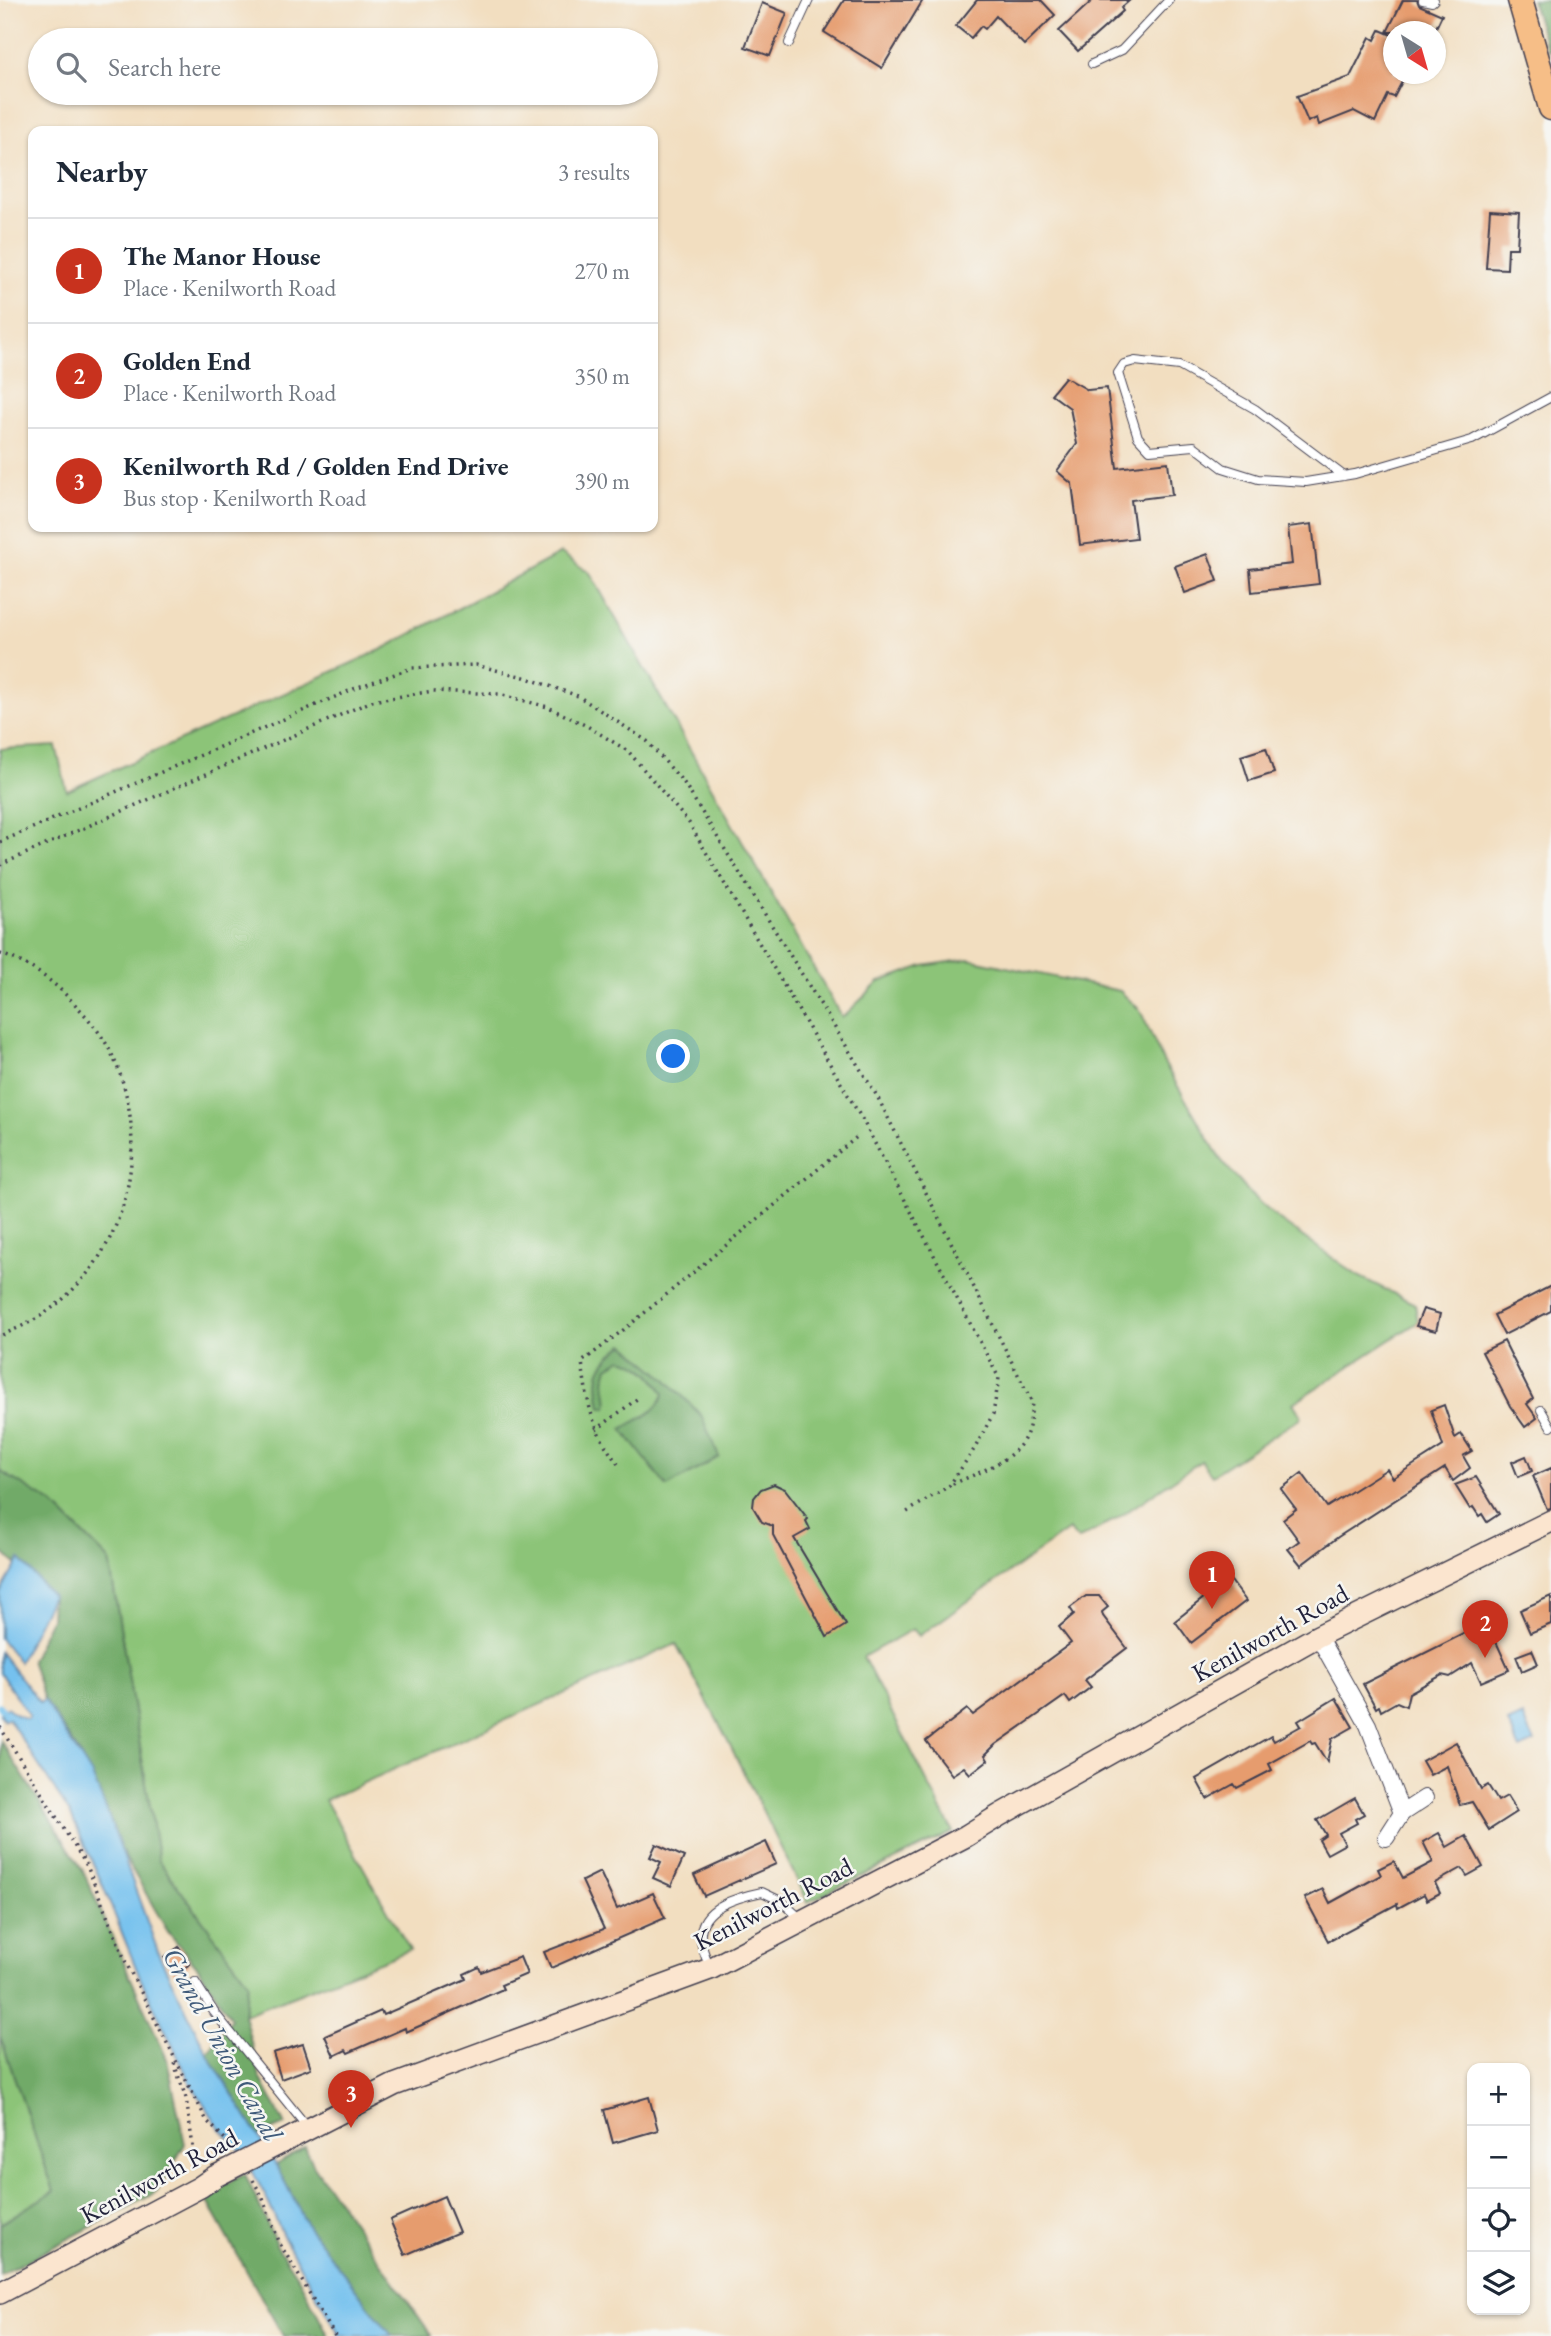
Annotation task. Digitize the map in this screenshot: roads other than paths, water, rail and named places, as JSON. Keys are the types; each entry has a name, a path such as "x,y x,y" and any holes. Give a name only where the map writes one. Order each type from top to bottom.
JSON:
{"main road":[{"path":"1520,0 1546,68 1551,108"},
{"name":"Kenilworth Road","path":"0,2293 308,2128 394,2085 710,1969 966,1836 1318,1636 1551,1521"}],"street":[{"path":"1318,1636 1368,1725 1402,1813"},
{"path":"1386,1838 1402,1813 1425,1798"}],"lane":[{"path":"789,43 810,0"},
{"path":"1093,64 1122,50 1168,0"},
{"path":"1423,0 1434,0"},
{"path":"1344,476 1255,409 1179,366 1135,361 1124,363 1118,373 1138,437 1150,450 1194,446 1223,468 1258,479 1306,482 1344,476 1472,440 1551,397"},
{"path":"1541,1410 1551,1427"},
{"path":"710,1969 700,1938 705,1922 721,1903 762,1892 781,1901 804,1922"},
{"path":"195,1982 214,2012 308,2128"}],"water":[{"path":"20,1559 52,1596 19,1662 0,1638 0,1593"},
{"path":"0,1652 40,1703 44,1700 92,1775 160,1957 207,2053 276,2165 308,2227 392,2336 340,2336 284,2238 241,2151 219,2127 191,2084 141,1980 71,1815 8,1718 4,1720 0,1714 7,1707 27,1719 29,1716 0,1673"},
{"path":"1523,1716 1535,1742 1520,1749 1508,1723"}],"waterway":[{"path":"0,1706 3,1710"}],"place":[{"name":"The Manor House","path":"1212,1609"},
{"name":"Golden End","path":"1485,1658"},
{"name":"Kenilworth Rd / Golden End Drive","path":"351,2128"}],"water label":[{"name":"Grand Union Canal","path":"223,2044"}]}
